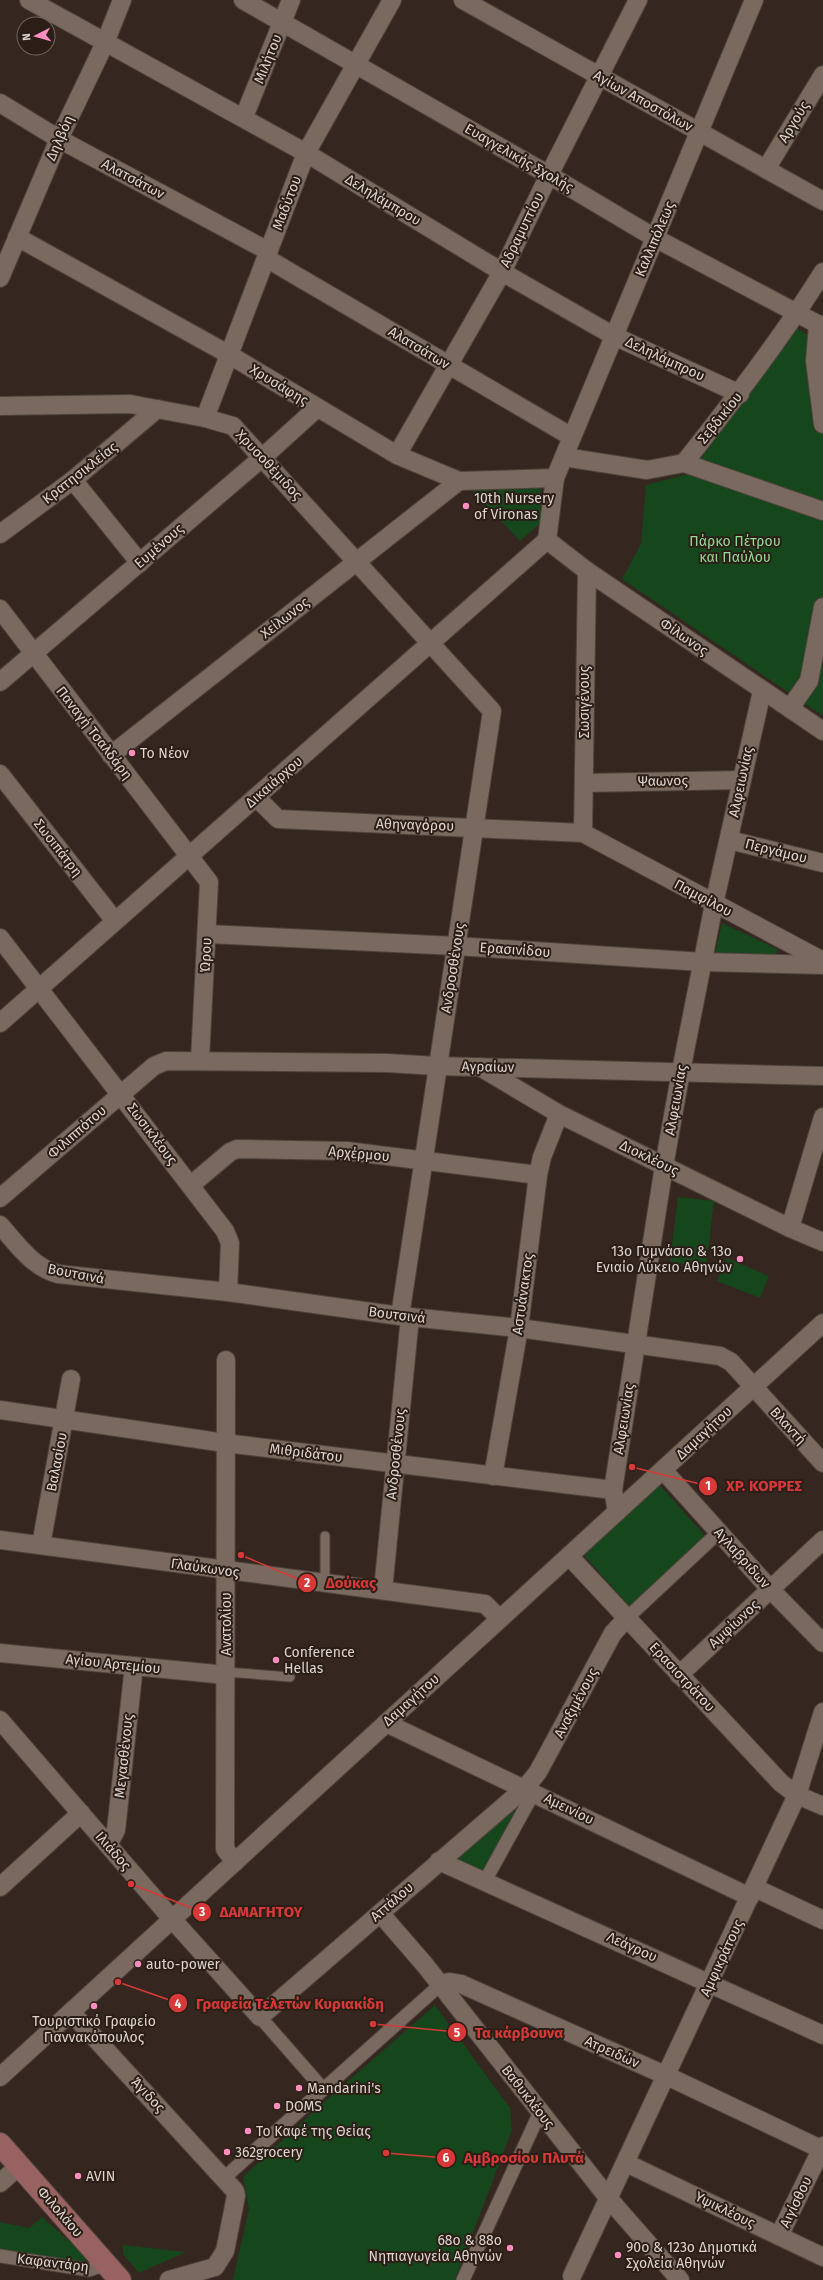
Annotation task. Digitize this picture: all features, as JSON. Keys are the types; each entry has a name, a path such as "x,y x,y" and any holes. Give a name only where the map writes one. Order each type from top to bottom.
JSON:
{"main road":[{"name":"Φιλολάου","path":"0,2144 113,2272"}],"street":[{"name":"Δεληλάμπρου","path":"29,0 104,43 244,117 502,272 614,336 740,394"},
{"name":"Δηλβόη","path":"0,278 59,139 104,43 122,0"},
{"name":"Ευαγγελικής Σχολής","path":"243,0 549,175 655,238 821,326"},
{"name":"Μιλήτου","path":"244,117 291,0"},
{"name":"Μαδύτου","path":"206,418 228,354 306,153 392,0"},
{"name":"Αγίων Αποστόλων","path":"463,0 823,201"},
{"name":"Αδραμυττίου","path":"397,455 450,366 502,272 598,76 638,0"},
{"name":"Καλλιπόλεως","path":"547,540 555,478 754,0"},
{"name":"Αργούς","path":"766,169 823,75"},
{"name":"Αλατσάτων","path":"0,103 59,139 267,254 450,366 572,437"},
{"name":"Χρυσάφης","path":"17,237 228,354 397,455 459,481 555,478"},
{"name":"Σεβδικίου","path":"684,463 740,394 797,313 823,272"},
{"path":"821,326 815,361 823,424"},
{"name":"Χρυσοθέμιδος","path":"0,406 130,404 206,418 233,426 430,644"},
{"name":"Ευμένους","path":"0,682 140,563 317,408"},
{"name":"Κρατησικλείας","path":"0,534 73,480 157,409"},
{"path":"564,457 647,470 684,463 823,511"},
{"path":"73,480 140,563"},
{"name":"Χείλωνος","path":"111,755 459,481"},
{"name":"Φίλωνος","path":"547,540 587,571 823,731"},
{"name":"Δικαιάρχου","path":"0,1023 547,540"},
{"name":"Σωσιγένους","path":"583,833 585,620 587,571"},
{"path":"790,708 809,681 823,607"},
{"name":"Παναγή Τσαλδάρη","path":"0,609 33,654 190,856"},
{"name":"Ανδροσθένους","path":"383,1590 405,1317 424,1161 437,1066 476,827 492,711 430,644"},
{"name":"Αλφειωνίας","path":"617,1512 613,1490 664,1166 714,904 762,691"},
{"name":"Σωσιπάτρη","path":"0,774 115,921"},
{"name":"Ψαωνος","path":"584,783 742,780"},
{"name":"Αθηναγόρου","path":"256,797 278,819 583,833"},
{"name":"Παμφίλου","path":"583,833 823,961"},
{"name":"Περγάμου","path":"729,840 823,863"},
{"name":"Ώρου","path":"190,856 209,882 200,1060"},
{"name":"Ερασινίδου","path":"207,934 456,946 703,962 823,965"},
{"name":"Σωσικλέους","path":"0,938 122,1094 225,1231 230,1243 228,1292"},
{"name":"Αγραίων","path":"154,1066 166,1061 200,1060 387,1062 437,1066 681,1071 823,1076"},
{"name":"Φιλιππότου","path":"0,1198 154,1066"},
{"name":"Διοκλέους","path":"480,1066 559,1114 790,1228 823,1242"},
{"name":"Αστυάνακτος","path":"493,1476 519,1328 538,1175 542,1156 559,1114"},
{"path":"790,1228 823,1117"},
{"name":"Αρχέρμου","path":"191,1185 230,1152 237,1149 347,1151 538,1175"},
{"name":"Βουτσινά","path":"0,1225 32,1260 44,1270 58,1274 228,1292 405,1317 519,1328 636,1343 720,1356 731,1362 753,1388"},
{"name":"Δαμαγήτου","path":"0,2077 823,1323"},
{"name":"Ανατολίου","path":"226,1360 224,1443 226,1570 225,1849 235,1862"},
{"name":"Βαλασίου","path":"41,1545 71,1378"},
{"name":"Βλαντή","path":"753,1388 823,1463"},
{"name":"Μιθριδάτου","path":"0,1410 65,1418 224,1443 394,1465 613,1490"},
{"name":"Αγλαβριδων","path":"663,1470 771,1590 823,1643"},
{"path":"626,1618 719,1532"},
{"name":"Γλαύκωνος","path":"0,1540 485,1604 500,1619"},
{"name":"Αμφίωνος","path":"679,1675 823,1540"},
{"name":"Ερασιστράτου","path":"569,1556 781,1783 797,1795 823,1806"},
{"name":"Αναξιμένους","path":"485,1881 538,1772 613,1633 626,1618"},
{"name":"Αγίου Αρτεμίου","path":"0,1653 226,1673"},
{"name":"Μεγασθένους","path":"108,1845 116,1830 134,1666"},
{"name":"Αμφικράτους","path":"572,2276 753,1893 797,1795 820,1730 823,1712"},
{"name":"Αμεινίου","path":"386,1723 753,1893 823,1920"},
{"name":"Ιλιάδος","path":"4,1728 81,1813 172,1919 323,2089"},
{"name":"Αττάλου","path":"260,2017 440,1861 529,1790"},
{"path":"0,1887 81,1813"},
{"name":"Λεάγρου","path":"440,1861 710,1982 823,2035"},
{"path":"224,2178 440,1985 425,1965 380,1913"},
{"name":"Ατρειδών","path":"440,1985 450,1982 461,1984 667,2076 823,2148"},
{"name":"Βαθυκλέους","path":"440,1985 609,2199 680,2280"},
{"name":"Άγιδος","path":"71,2012 235,2191 236,2196 226,2251 215,2267 169,2280"},
{"path":"463,2280 540,2112"},
{"name":"Αιγίσθου","path":"779,2236 823,2148"},
{"name":"Υψικλέους","path":"626,2163 823,2257"},
{"path":"0,2183 20,2166"},
{"name":"Καφαντάρη","path":"0,2256 89,2270 113,2272"}],"lane":[{"path":"325,1536 325,1583"},
{"path":"226,1673 290,1678"}],"green space":[{"name":"Πάρκο Πέτρου και Παύλου","path":"796,328 823,344 823,716 622,579 641,544 646,485 688,474"},
{"path":"540,485 543,521 520,541 468,486"},
{"path":"722,923 777,949 776,954 715,954"},
{"path":"678,1197 714,1201 706,1267 670,1262"},
{"path":"727,1258 769,1276 760,1298 717,1281"},
{"path":"658,1483 707,1538 630,1607 582,1553"},
{"path":"520,1806 485,1872 456,1858"},
{"path":"435,2005 510,2108 512,2130 455,2280 233,2280 249,2209 243,2177 315,2110"},
{"path":"42,2217 89,2259 79,2264 0,2251 0,2222 29,2228"},
{"path":"123,2245 186,2252 139,2273 123,2254"}],"place":[{"name":"10th Nursery of Vironas","path":"466,506"},
{"name":"Το Νέον","path":"132,753"},
{"name":"13ο Γυμνάσιο & 13ο Ενιαίο Λύκειο Αθηνών","path":"740,1259"},
{"name":"ΧΡ. ΚΟΡΡΕΣ","path":"632,1467"},
{"name":"Δούκας","path":"241,1555"},
{"name":"Conference Hellas","path":"276,1660"},
{"name":"ΔΑΜΑΓHΤOY","path":"131,1884"},
{"name":"auto-power","path":"138,1964"},
{"name":"Γραφεία Τελετών Κυριακίδη","path":"118,1982"},
{"name":"Τουριστικό Γραφείο Γιαννακόπουλος","path":"94,2006"},
{"name":"Τα κάρβουνα","path":"373,2024"},
{"name":"Mandarini's","path":"299,2088"},
{"name":"DOMS","path":"277,2106"},
{"name":"Το Καφέ της Θείας","path":"248,2131"},
{"name":"362grocery","path":"227,2152"},
{"name":"Αμβροσίου Πλυτά","path":"386,2153"},
{"name":"AVIN","path":"78,2176"},
{"name":"68ο & 88ο Νηπιαγωγεία Αθηνών","path":"510,2248"},
{"name":"90ο & 123ο Δημοτικά Σχολεία Αθηνών","path":"618,2255"}]}
